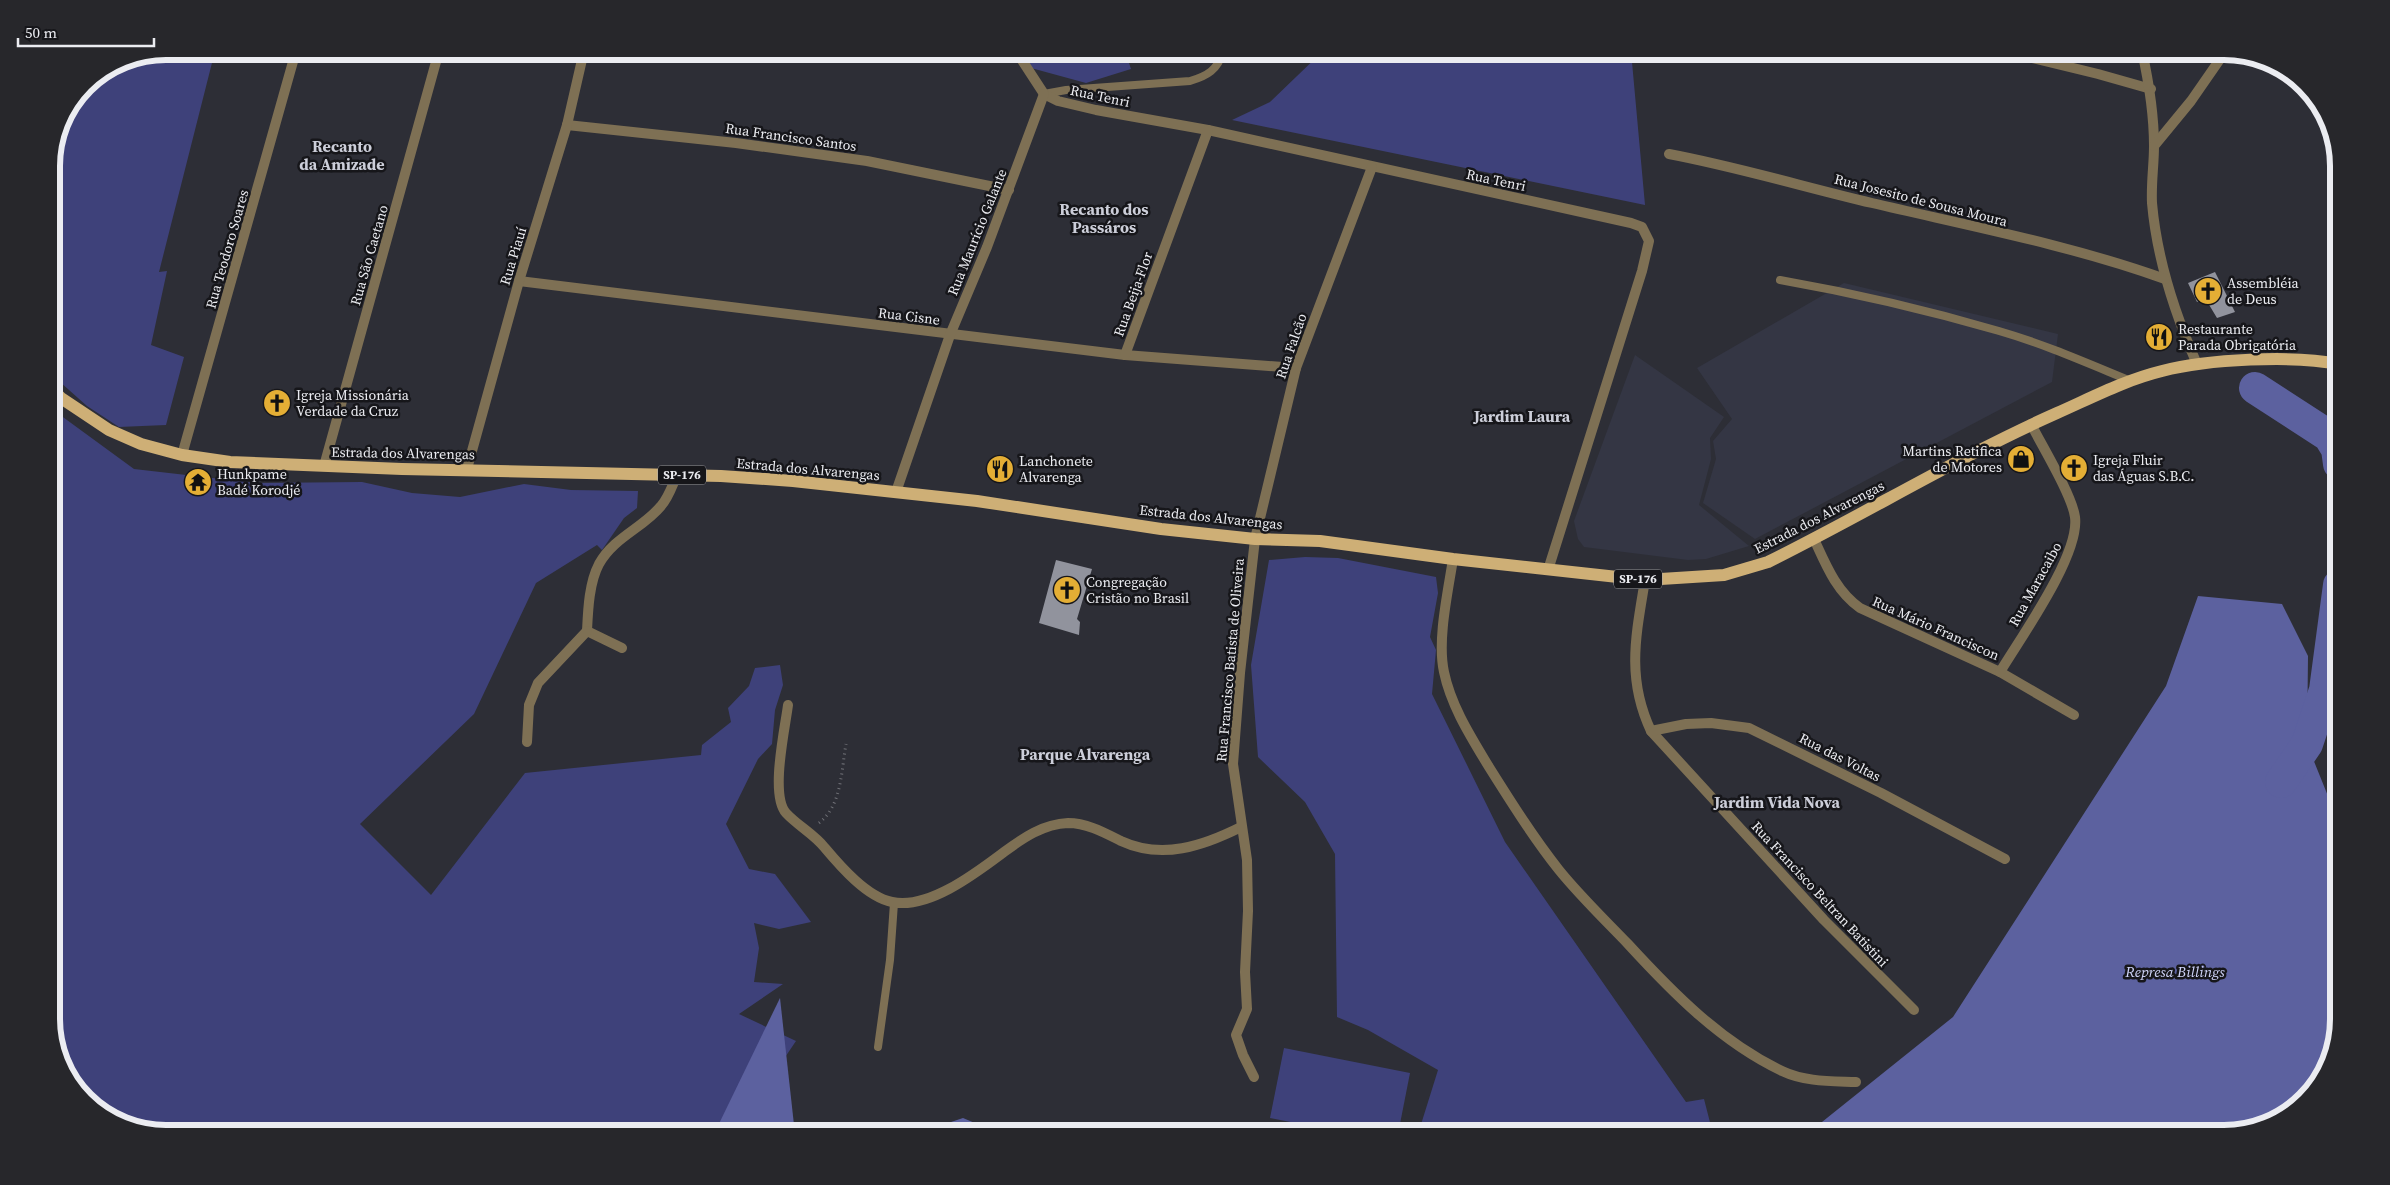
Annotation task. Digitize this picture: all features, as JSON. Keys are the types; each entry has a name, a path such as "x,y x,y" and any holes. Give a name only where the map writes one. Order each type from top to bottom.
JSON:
{"main road":[{"name":"Estrada dos Alvarengas","path":"60,397 109,430 141,444 182,454 230,462 677,475 793,481 978,501 1161,529 1255,539 1320,540 1453,560 1645,580 1724,575 1768,562 2031,424 2131,381 2160,371 2197,364 2260,360 2330,360"}],"street":[{"name":"Rua Teodoro Soares","path":"182,454 293,60"},
{"name":"Rua São Caetano","path":"324,466 437,60"},
{"name":"Rua Piauí","path":"468,469 519,281 567,125 582,60"},
{"path":"1022,60 1044,94"},
{"path":"2041,60 2151,89"},
{"path":"2144,60 2151,89 2154,146 2152,202 2156,238 2177,318 2197,364"},
{"path":"2154,146 2219,60"},
{"name":"Rua Tenri","path":"1044,94 1058,100 1096,110 1208,130 1631,223 1642,227 1649,241 1642,271 1548,570"},
{"name":"Rua Maurício Galante","path":"896,492 950,334 1009,190 1044,94"},
{"name":"Rua Francisco Santos","path":"567,125 736,143 867,161 1009,190"},
{"name":"Rua Beija-Flor","path":"1125,355 1208,130"},
{"name":"Rua Josesito de Sousa Moura","path":"1669,154 1727,165 1870,202 2091,255 2165,278"},
{"name":"Rua Falcão","path":"1255,539 1296,368 1372,167"},
{"name":"Rua Cisne","path":"519,281 1125,355 1296,368"},
{"name":"Rua Maracaibo","path":"2000,672 2060,572 2076,532 2075,515 2070,501 2031,424"},
{"path":"527,742 529,705 538,683 587,631 588,609 600,562 616,544 660,508 668,497 677,475"},
{"name":"Rua Francisco Batista de Oliveira","path":"1254,1077 1236,1035 1247,1009 1245,972 1248,911 1247,860 1233,764 1240,673 1255,539"},
{"name":"Rua Mário Franciscon","path":"1814,539 1836,583 1850,601 1860,608 2000,672 2074,716"},
{"path":"1453,560 1442,654 1444,673 1458,714 1526,826 1560,871 1677,996 1730,1041 1784,1072 1812,1080 1856,1082"},
{"name":"Rua Francisco Beltran Batistini","path":"1645,580 1636,636 1634,675 1641,709 1651,730 1824,920 1914,1010"},
{"path":"587,631 622,648"},
{"path":"788,705 780,776 780,804 787,814 808,831 871,892 894,903 914,902 935,896 980,870 1032,833 1051,826 1069,823 1086,826 1124,842 1151,850 1176,850 1216,840 1241,827"},
{"name":"Rua das Voltas","path":"1651,730 1711,723 1749,728 1873,789 2006,859"}],"lane":[{"path":"1044,94 1066,90 1190,81 1207,76 1219,60"},
{"path":"1780,280 1894,302 2000,331 2061,352 2131,381"},
{"path":"878,1048 890,960 894,903"}],"path":[{"path":"808,831 828,816 836,804 846,744"}],"shaded area":[{"path":"213,60 159,272 167,271 151,345 184,357 166,425 119,427 87,406 60,382 60,160 68,126 78,107 96,86 113,74 126,68 153,61"},
{"path":"1026,60 1128,60 1131,69 1086,83 1031,68"},
{"path":"1314,60 1632,60 1645,205 1232,120 1270,102"},
{"path":"1844,283 2058,334 2052,382 1755,539 1703,503 1716,459 1713,441 1732,419 1697,368"},
{"path":"1635,355 1724,417 1710,438 1711,459 1699,505 1749,546 1706,559 1688,560 1584,547 1578,539 1574,521"},
{"path":"60,415 134,469 257,483 362,482 412,493 460,497 524,484 571,490 638,491 637,508 624,518 602,550 597,545 536,583 474,714 360,824 431,895 525,773 701,755 702,745 731,722 728,708 749,686 755,668 780,665 783,685 775,710 772,744 758,759 726,824 749,869 775,874 811,922 779,929 754,923 759,948 754,982 783,984 739,1014 796,1041 767,1084 748,1125 166,1125 146,1123 132,1119 119,1114 96,1099 86,1089 71,1066 62,1039 60,1025"},
{"path":"1305,557 1338,558 1436,577 1438,593 1430,637 1436,650 1432,694 1505,842 1686,1102 1704,1099 1711,1125 1421,1125 1438,1070 1368,1030 1337,1017 1335,854 1305,802 1258,757 1251,665 1269,560"},
{"path":"1284,1048 1410,1073 1400,1125 1306,1125 1270,1118"}],"water":[{"name":"Represa Billings","path":"2198,596 2282,604 2308,656 2307,744 2330,801 2330,1018 2328,1039 2324,1053 2312,1078 2299,1094 2277,1111 2264,1117 2237,1124 1818,1125 1953,1017 2166,686"},
{"path":"780,998 794,1125 718,1125"},
{"path":"963,1118 980,1125 944,1125"}],"building":[{"name":"Assembléia de Deus","path":"2215,272 2235,312 2217,318 2205,298 2197,302 2188,283"},
{"name":"Congregação Cristão no Brasil","path":"1056,560 1092,569 1077,619 1080,622 1079,635 1039,623"}],"waterway":[{"path":"2255,388 2330,438"},
{"path":"2281,782 2307,744 2325,690 2330,652"}],"place":[{"name":"Assembléia de Deus","path":"2208,291"},
{"name":"Restaurante Parada Obrigatória","path":"2159,337"},
{"name":"Igreja Missionária Verdade da Cruz","path":"277,403"},
{"name":"Martins Retifica de Motores","path":"2021,459"},
{"name":"Igreja Fluir das Águas S.B.C.","path":"2074,468"},
{"name":"Lanchonete Alvarenga","path":"1000,469"},
{"name":"Hunkpame Badé Korodjé","path":"198,482"},
{"name":"Congregação Cristão no Brasil","path":"1067,590"}],"district":[{"name":"Recanto da Amizade","path":"342,155"},
{"name":"Recanto dos Passáros","path":"1104,218"},
{"name":"Jardim Laura","path":"1522,416"},
{"name":"Parque Alvarenga","path":"1085,754"},
{"name":"Jardim Vida Nova","path":"1777,802"}]}
